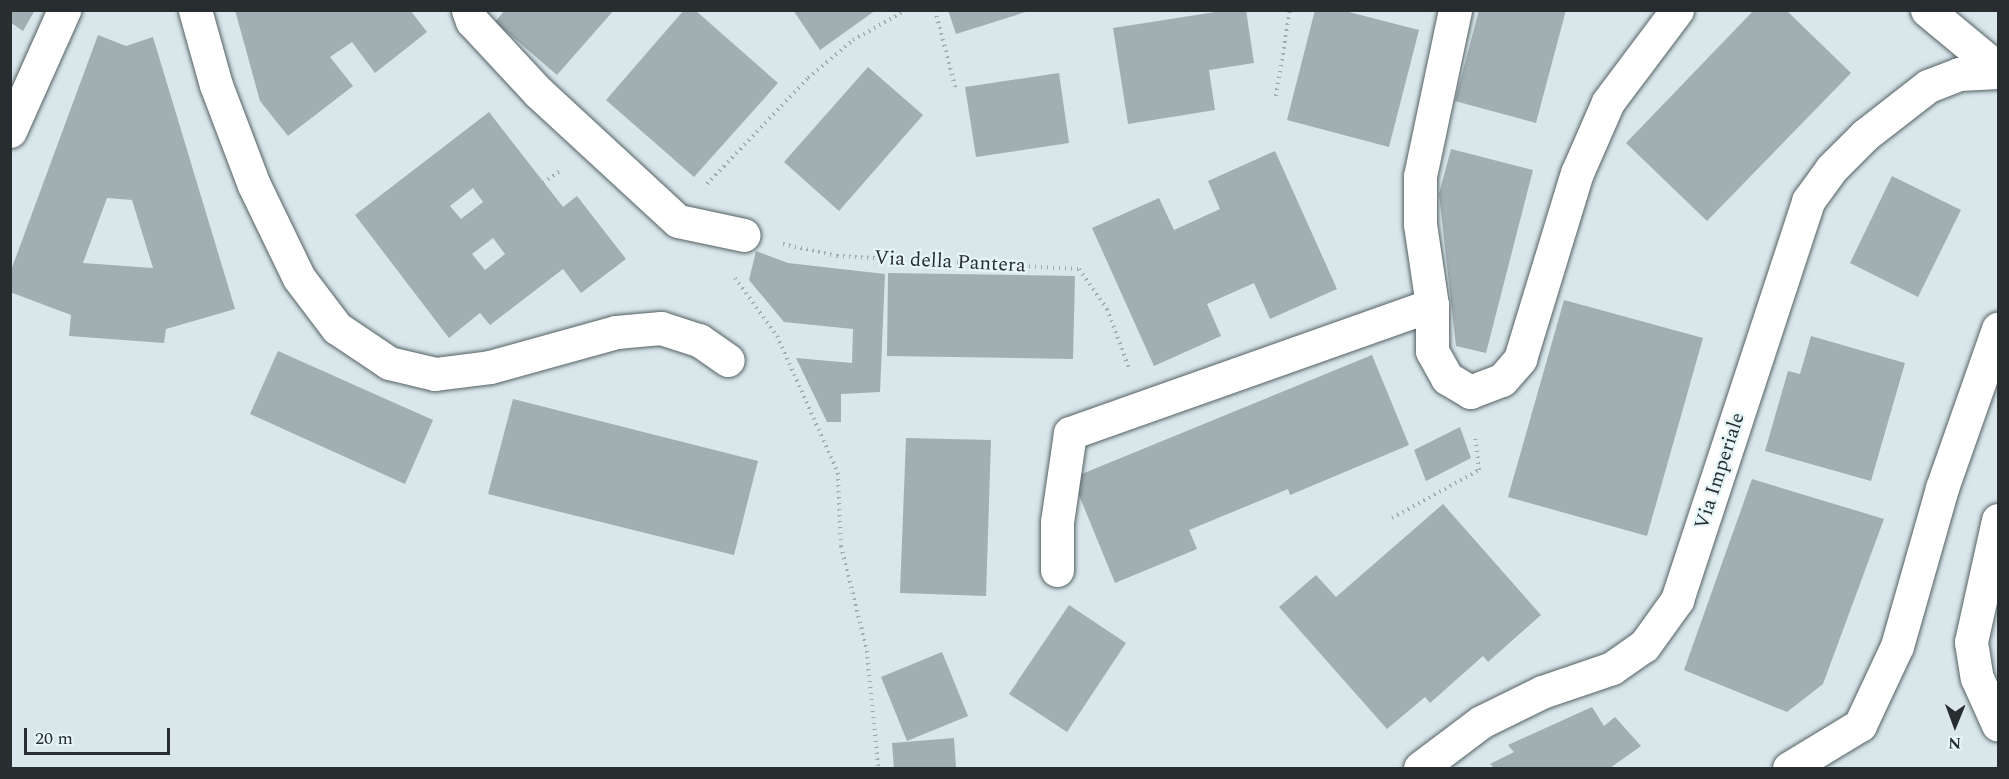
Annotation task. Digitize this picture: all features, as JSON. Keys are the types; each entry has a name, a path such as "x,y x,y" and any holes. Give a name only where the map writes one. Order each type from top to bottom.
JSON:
{"street":[{"path":"10,131 64,10"},
{"path":"195,10 216,86 254,185 299,278 337,328 389,363 435,374 490,367 616,332 661,328 699,340 728,360"},
{"path":"468,10 472,21 538,92 675,218 744,235"},
{"path":"1455,10 1420,176 1420,224 1431,305 1432,351 1446,378 1470,392 1502,380 1520,359 1577,173 1608,102 1677,10"},
{"name":"Via Imperiale","path":"1927,11 1998,70"},
{"name":"Via Imperiale","path":"1927,11 1942,56 1928,86"},
{"name":"Via Imperiale","path":"1420,768 1481,722 1542,692 1612,668 1644,646 1677,600 1808,201 1831,169 1865,135 1928,86 1959,74 1998,70"},
{"path":"1057,570 1058,522 1070,433 1431,305"},
{"path":"1789,768 1860,725 1897,646 1942,488 1998,329"},
{"path":"1998,520 1971,642 1977,678 1998,725"}],"path":[{"path":"675,218 808,78 853,40 906,10"},
{"path":"935,10 956,90"},
{"path":"1276,96 1290,10"},
{"name":"Via della Pantera","path":"744,235 837,256 1079,269 1107,309 1144,405"},
{"path":"729,272 745,288 777,336 812,407 838,473 841,546 867,651 878,768"},
{"path":"1392,518 1479,470 1470,392"}],"building":[{"path":"10,10 35,10 23,31 10,22"},
{"path":"235,10 410,10 427,32 375,73 352,42 330,57 353,86 288,136 260,101"},
{"path":"505,10 614,10 557,75 495,22"},
{"path":"684,10 695,10 778,83 694,177 606,100"},
{"path":"793,10 876,10 820,50"},
{"path":"948,10 1029,10 1029,11 956,34"},
{"path":"1228,10 1246,10 1254,63 1209,70 1215,110 1128,124 1113,28"},
{"path":"1315,10 1341,10 1419,30 1389,147 1287,120"},
{"path":"1479,10 1566,10 1536,123 1455,101"},
{"path":"1754,10 1786,10 1851,73 1707,221 1626,143"},
{"path":"98,35 126,46 153,37 235,309 166,329 164,343 69,336 71,315 10,292 10,273","holes":["107,198 132,200 153,268 83,263"]},
{"path":"868,67 923,115 839,211 784,162"},
{"path":"1059,73 1069,143 976,157 965,87"},
{"path":"489,112 563,207 577,196 626,259 581,293 563,269 490,325 480,313 449,338 355,215","holes":["473,188 483,202 461,219 450,206","493,238 505,254 485,270 472,254"]},
{"path":"1451,149 1533,170 1486,353 1456,346 1439,194"},
{"path":"1275,151 1337,289 1270,319 1254,283 1207,304 1221,336 1154,366 1092,228 1159,198 1174,230 1220,209 1208,181"},
{"path":"1892,176 1961,210 1918,297 1850,263"},
{"path":"756,251 788,263 885,274 880,392 841,394 841,422 827,422 796,358 852,363 853,329 784,322 749,280"},
{"path":"888,273 1075,276 1073,359 887,356"},
{"path":"1564,300 1703,338 1647,536 1508,497"},
{"path":"1811,336 1905,363 1871,481 1765,451 1788,371 1800,374"},
{"path":"278,351 433,420 405,484 250,414"},
{"path":"1372,355 1409,445 1290,495 1288,489 1189,530 1197,549 1115,583 1072,478"},
{"path":"513,399 758,461 734,555 488,494"},
{"path":"1460,427 1471,458 1426,481 1414,450"},
{"path":"906,438 991,440 986,596 900,593"},
{"path":"1752,479 1884,519 1823,684 1787,712 1684,670"},
{"path":"1443,504 1541,615 1488,662 1483,656 1430,703 1425,697 1387,729 1279,607 1316,575 1336,597"},
{"path":"1069,605 1126,643 1067,732 1009,694"},
{"path":"942,652 968,716 907,741 881,677"},
{"path":"1592,707 1604,726 1615,717 1641,746 1610,768 1494,768 1490,764 1514,752 1508,745"},
{"path":"954,738 956,768 894,768 892,743"}]}
